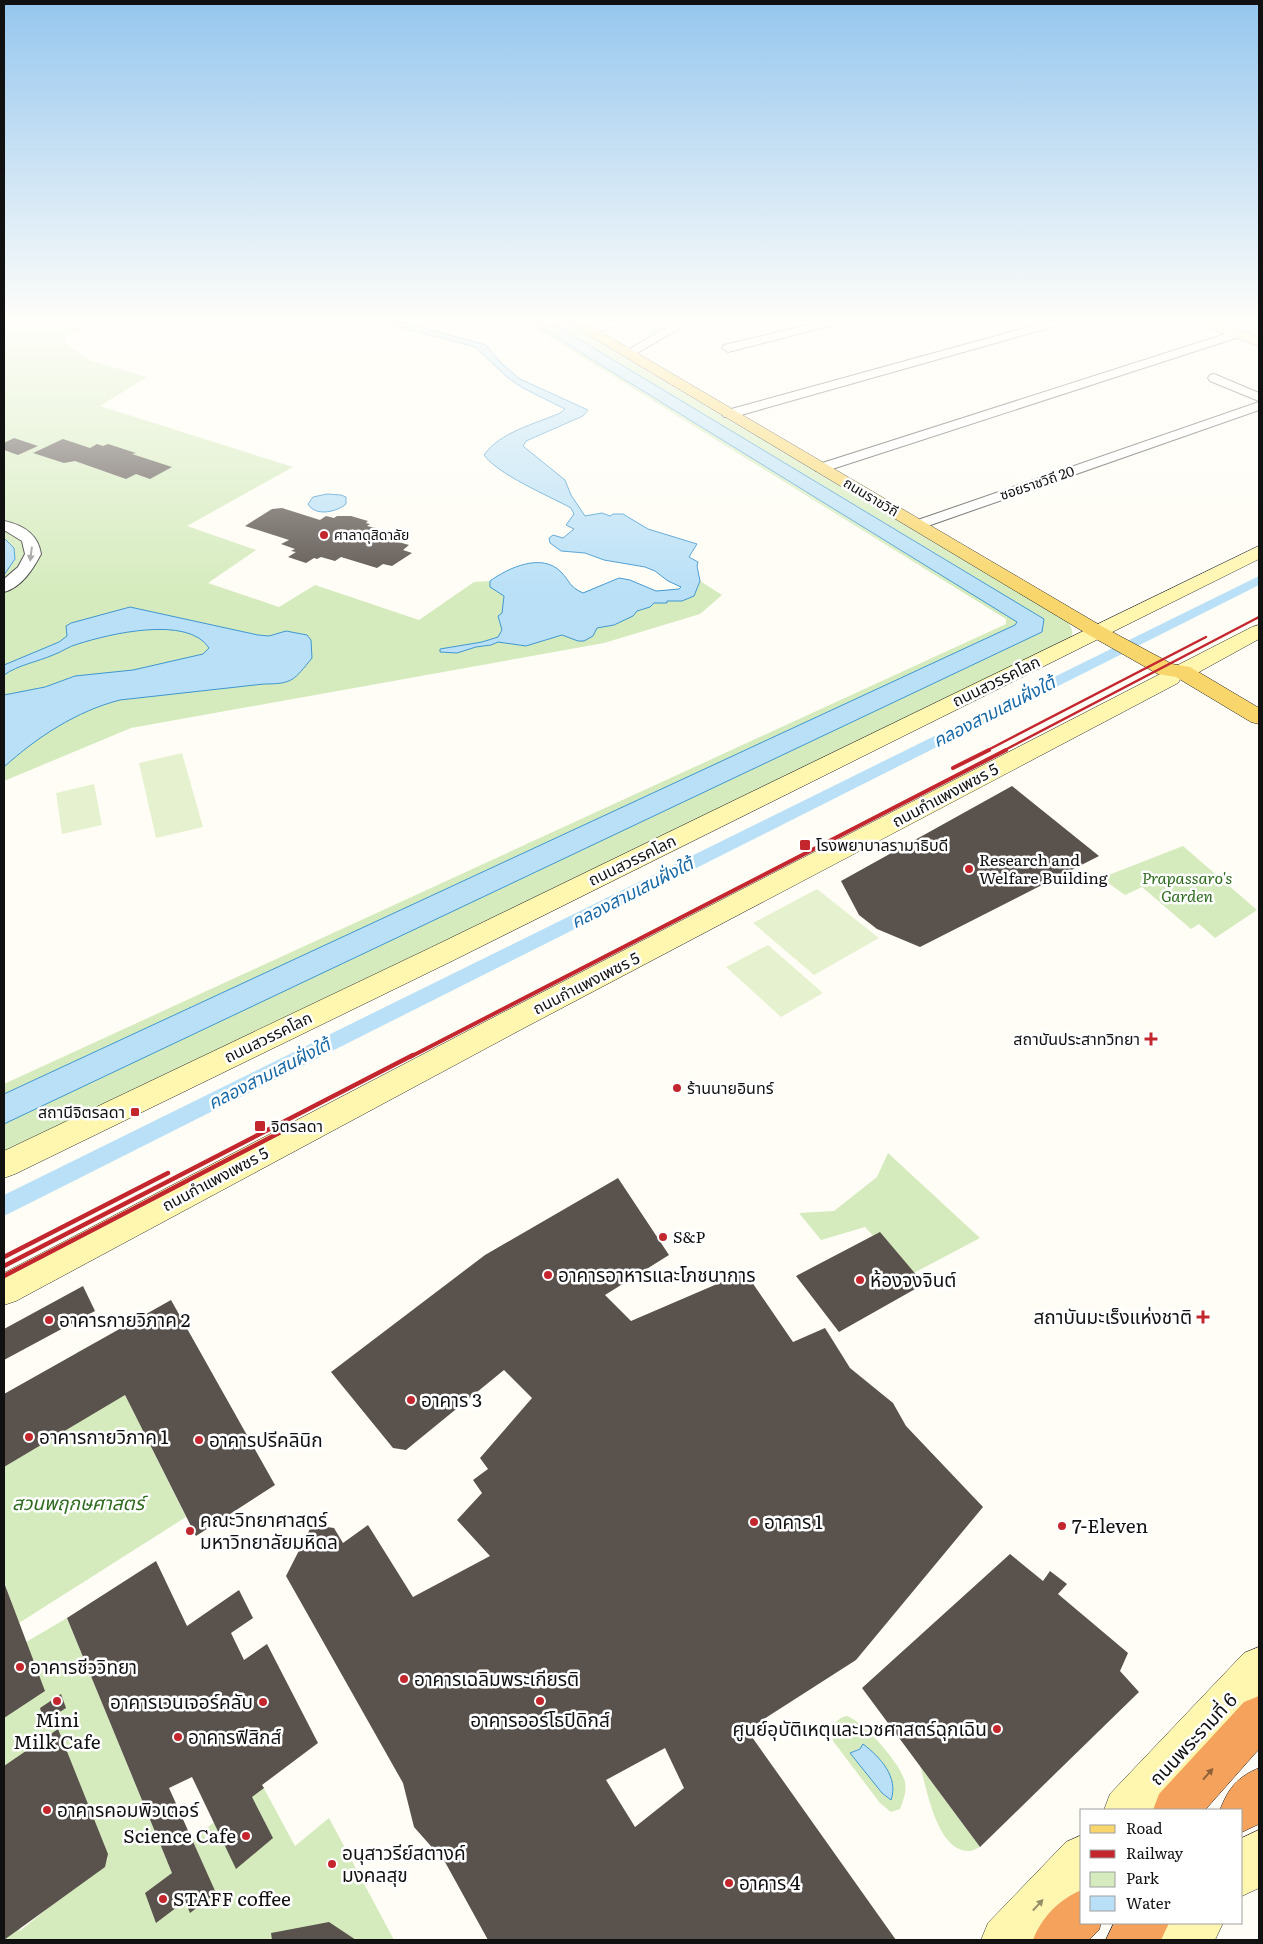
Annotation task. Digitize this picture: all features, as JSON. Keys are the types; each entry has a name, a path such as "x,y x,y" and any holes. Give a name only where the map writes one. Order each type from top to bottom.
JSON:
{"highway":[{"path":"1176,1809 1259,1717"},
{"path":"1243,1809 1259,1790"},
{"path":"1057,1940 1080,1915"},
{"path":"1130,1940 1144,1924"}],"main road":[{"name":"ถนนราชวิถี","path":"729,414 1135,652 1174,676 1189,694 1259,736"},
{"path":"1174,676 1195,690 1253,719"}],"street":[{"path":"821,468 994,414"},
{"name":"ซอยราชวิถี 20","path":"917,525 1237,414"},
{"path":"4,525 23,533 32,546 33,554 25,570 4,587"},
{"name":"ถนนสวรรคโลก","path":"4,1165 1102,634 1259,552"},
{"name":"ถนนกำแพงเพชร 5","path":"4,1290 512,1021 1259,631"},
{"name":"ถนนพระรามที่ 6","path":"1127,1809 1259,1668"},
{"path":"1243,1872 1259,1853"},
{"path":"1005,1940 1080,1860"},
{"path":"1184,1940 1198,1924"}],"green space":[{"path":"4,414 124,414 293,467 187,526 256,550 208,583 279,607 315,585 419,620 474,582 490,581 490,587 504,595 502,613 498,616 502,630 498,637 482,642 440,649 457,653 498,642 526,646 562,635 578,641 593,636 597,628 614,625 632,616 637,611 650,607 654,603 666,603 670,600 682,601 694,596 700,581 722,595 700,614 604,643 131,728 4,781"},
{"path":"674,414 681,414 1018,621 1016,625 4,1094 4,1084 1006,624 1006,619"},
{"path":"703,414 719,414 1067,621 1072,632 1070,639 440,946 4,1155 4,1123 1042,632 1044,619"},
{"path":"182,753 203,827 156,838 139,763"},
{"path":"94,784 102,825 62,834 56,793"},
{"name":"Prapassaro's Garden","path":"1183,846 1257,910 1215,938 1199,924 1191,929 1142,887 1125,895 1101,878"},
{"path":"817,889 879,938 814,975 753,923"},
{"path":"768,945 823,993 781,1017 726,967"},
{"path":"888,1153 980,1238 910,1275 865,1227 821,1240 799,1213 834,1211 877,1177"},
{"name":"สวนพฤกษศาสตร์","path":"98,1341 186,1517 19,1623 4,1581 4,1467 103,1407 76,1353"},
{"path":"67,1618 167,1861 261,1783 295,1846 329,1818 394,1940 4,1940 4,1885 20,1931 108,1859 53,1740 4,1774 4,1655"},
{"path":"847,1716 863,1726 897,1765 905,1782 904,1796 900,1809 891,1812 880,1803 833,1741 832,1732 834,1725","holes":["860,1748 891,1799 882,1793 850,1753"]},
{"path":"920,1766 980,1847 970,1851 959,1849 949,1842 935,1818"}],"water":[{"path":"558,414 585,414 526,441 523,446 565,480 571,495 585,516 602,513 610,516 613,514 623,514 648,529 697,544 689,557 698,562 700,581 694,596 682,601 654,603 650,607 637,611 633,616 614,625 597,628 593,636 584,641 578,641 562,635 526,646 498,642 457,653 440,652 440,649 482,642 498,637 502,630 498,616 502,613 504,596 490,587 490,581 506,571 525,564 544,563 553,566 561,572 572,586 583,593 619,578 630,580 656,591 679,589 681,587 645,567 604,560 585,553 561,551 550,543 549,538 553,535 563,538 574,529 566,525 574,514 571,508 511,477 500,470 484,455 499,440 529,425"},
{"path":"680,414 703,414 1044,619 1042,632 4,1124 4,1094 1015,625 1017,622"},
{"path":"327,494 346,497 346,504 332,511 321,512 311,508 308,504 313,497"},
{"path":"4,538 14,548 15,559 4,575"},
{"path":"130,607 258,635 269,636 286,631 307,635 311,640 312,658 297,676 287,682 120,700 104,705 58,726 30,745 4,767 4,695 45,687 75,676 133,670 203,654 209,648 199,638 184,632 147,630 128,632 75,645 4,675 4,665 59,642 67,636 66,626 71,623"},
{"path":"863,1744 876,1755 890,1776 893,1792 891,1800 882,1793 850,1753 860,1749"}],"building":[{"path":"14,438 38,446 18,455 4,450 4,443"},
{"path":"63,439 90,448 97,444 103,446 108,444 172,467 150,479 136,474 126,479 75,461 64,463 33,453"},
{"name":"ศาลาดุสิดาลัย","path":"282,508 320,520 326,516 334,518 337,516 351,516 368,521 366,523 370,524 367,526 376,528 373,530 379,532 374,535 409,545 403,550 412,553 392,566 383,564 377,568 341,557 335,561 321,557 314,558 306,563 288,557 296,552 291,551 295,549 281,544 289,540 245,526 272,509"},
{"name":"Research and Welfare Building","path":"1012,786 1099,856 920,947 877,929 859,915 841,881"},
{"path":"618,1178 669,1255 605,1295 631,1321 745,1272 793,1342 825,1328 850,1368 893,1403 906,1426 983,1507 856,1660 747,1730 896,1940 488,1940 445,1862 414,1827 403,1783 286,1576 312,1525 334,1528 343,1543 368,1525 413,1597 490,1556 457,1520 482,1493 473,1480 488,1469 480,1458 532,1398 504,1370 406,1450 393,1448 331,1372 485,1255","holes":["665,1748 684,1788 635,1827 606,1780"]},
{"name":"ห้องจงจินต์","path":"880,1232 924,1284 839,1332 796,1276"},
{"name":"อาคารกายวิภาค 2","path":"83,1286 95,1311 4,1360 4,1329"},
{"name":"อาคารปรีคลินิก","path":"171,1300 275,1485 196,1536 125,1395 4,1467 4,1394"},
{"name":"ศูนย์อุบัติเหตุและเวชศาสตร์ฉุกเฉิน","path":"1010,1554 1043,1581 1050,1571 1067,1584 1058,1594 1128,1653 1120,1671 1139,1692 980,1847 862,1688"},
{"name":"อาคารฟิสิกส์","path":"156,1561 187,1626 239,1590 253,1618 231,1633 244,1660 267,1644 318,1743 262,1785 264,1788 252,1797 273,1838 236,1869 192,1777 169,1788 216,1893 190,1913 185,1901 156,1923 145,1893 172,1873 67,1618"},
{"name":"อาคารชีววิทยา","path":"4,1585 45,1691 4,1718"},
{"name":"Mini Milk Cafe","path":"61,1694 66,1708 44,1722 40,1708"},
{"name":"อาคารคอมพิวเตอร์","path":"58,1729 108,1854 105,1867 4,1940 4,1766"},
{"path":"329,1922 356,1940 272,1940 271,1933"}],"waterway":[{"name":"คลองสามเสนฝั่งใต้","path":"4,1206 1259,580"}],"railway":[{"path":"1003,751 1259,617"},
{"path":"986,751 1206,637"},
{"path":"953,768 989,750"},
{"path":"410,1057 1006,750"},
{"path":"4,1266 413,1055"},
{"path":"4,1276 279,1133"},
{"path":"4,1257 168,1173"}],"place":[{"name":"ศาลาดุสิดาลัย","path":"324,535"},
{"name":"โรงพยาบาลรามาธิบดี","path":"805,845"},
{"name":"Research and Welfare Building","path":"969,869"},
{"name":"สถาบันประสาทวิทยา","path":"1151,1039"},
{"name":"ร้านนายอินทร์","path":"677,1088"},
{"name":"สถานีจิตรลดา","path":"135,1112"},
{"name":"จิตรลดา","path":"260,1126"},
{"name":"S&P","path":"663,1237"},
{"name":"อาคารอาหารและโภชนาการ","path":"548,1275"},
{"name":"ห้องจงจินต์","path":"860,1280"},
{"name":"สถาบันมะเร็งแห่งชาติ","path":"1203,1317"},
{"name":"อาคารกายวิภาค 2","path":"49,1320"},
{"name":"อาคาร 3","path":"411,1400"},
{"name":"อาคารกายวิภาค 1","path":"29,1437"},
{"name":"อาคารปรีคลินิก","path":"199,1440"},
{"name":"อาคาร 1","path":"754,1522"},
{"name":"7-Eleven","path":"1062,1526"},
{"name":"คณะวิทยาศาสตร์ มหาวิทยาลัยมหิดล","path":"190,1531"},
{"name":"อาคารชีววิทยา","path":"20,1667"},
{"name":"อาคารเฉลิมพระเกียรติ","path":"404,1679"},
{"name":"Mini Milk Cafe","path":"57,1701"},
{"name":"อาคารออร์โธปิดิกส์","path":"540,1701"},
{"name":"อาคารเวนเจอร์คลับ","path":"263,1702"},
{"name":"ศูนย์อุบัติเหตุและเวชศาสตร์ฉุกเฉิน","path":"997,1729"},
{"name":"อาคารฟิสิกส์","path":"178,1737"},
{"name":"อาคารคอมพิวเตอร์","path":"47,1810"},
{"name":"Science Cafe","path":"246,1836"},
{"name":"อนุสาวรีย์สตางค์ มงคลสุข","path":"332,1864"},
{"name":"อาคาร 4","path":"729,1883"},
{"name":"STAFF coffee","path":"163,1899"}]}
